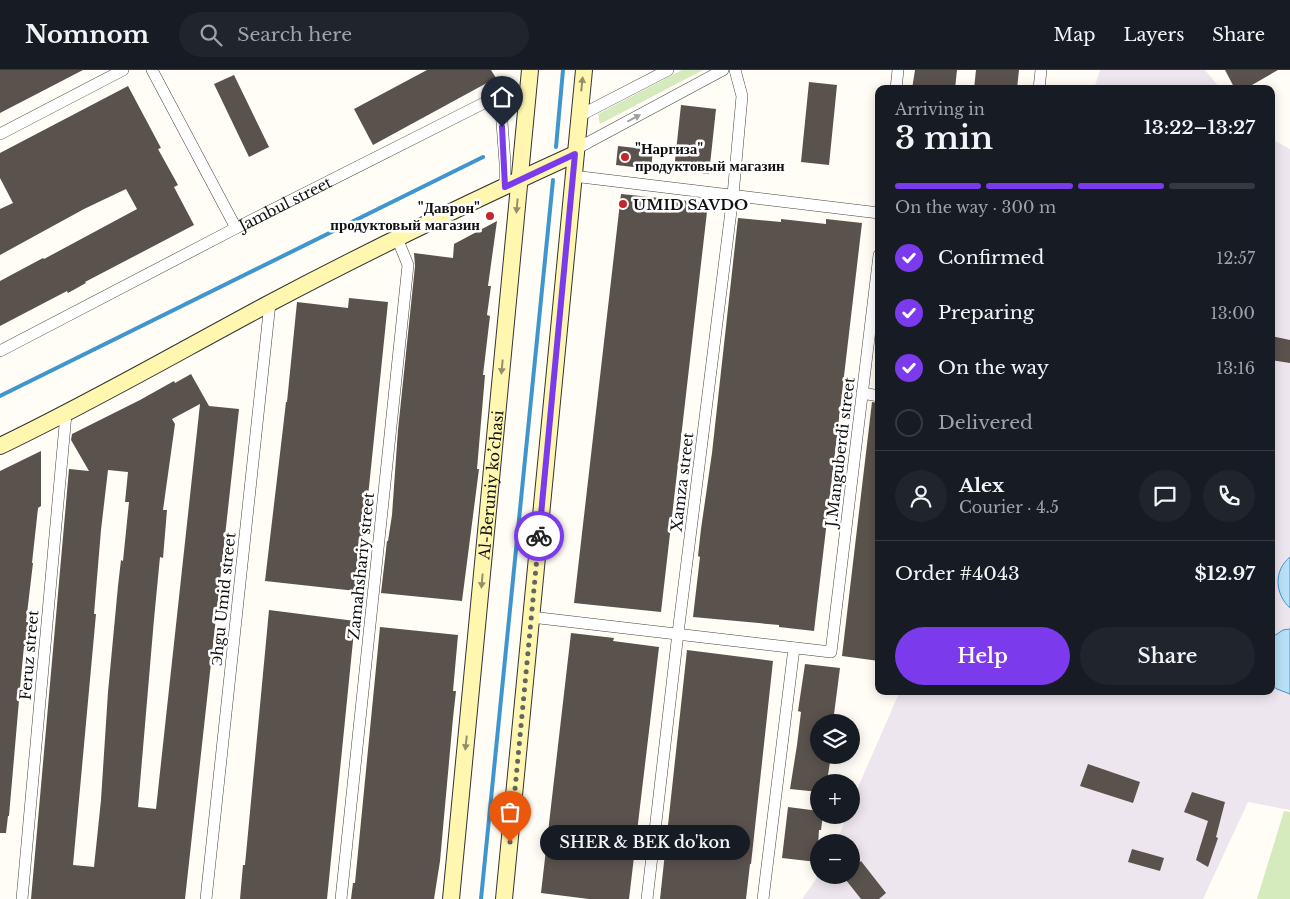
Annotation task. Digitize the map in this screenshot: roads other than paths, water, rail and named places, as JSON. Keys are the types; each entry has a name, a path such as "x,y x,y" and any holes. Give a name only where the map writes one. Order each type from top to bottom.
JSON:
{"main road":[{"name":"Al-Beruniy ko’chasi","path":"451,899 530,70"},
{"path":"504,899 584,70"},
{"path":"0,446 66,414 270,303 397,238 576,152"}],"street":[{"path":"0,134 123,70"},
{"path":"152,70 236,228"},
{"path":"579,116 668,70"},
{"path":"576,152 723,70"},
{"name":"Xamza street","path":"647,899 733,195 742,96 735,70"},
{"path":"896,85 898,70"},
{"path":"1039,85 1041,70"},
{"name":"Jambul street","path":"0,351 236,228 488,101 497,103 501,109 505,187"},
{"path":"573,176 875,212"},
{"name":"Zamahshariy street","path":"342,899 408,265 397,238"},
{"name":"J.Manguberdi street","path":"794,648 831,652 875,288"},
{"name":"Эhgu Umid street","path":"206,899 270,303"},
{"path":"862,393 875,395"},
{"name":"Feruz street","path":"22,899 66,414"},
{"path":"531,617 794,648 763,899"}],"water":[{"path":"1290,557 1290,608 1281,596 1278,582 1281,569"},
{"path":"1290,629 1290,694 1275,688 1275,635 1283,630"}],"waterway":[{"path":"556,147 563,70"},
{"path":"0,396 483,157"},
{"path":"481,899 553,180"}],"place":[{"name":"\"Наргиза\" продуктовый магазин","path":"625,157"},
{"name":"UMID SAVDO","path":"623,204"},
{"name":"\"Даврон\" продуктовый магазин","path":"490,216"},
{"name":"SHER & BEK do'kon","path":"510,842"}]}
